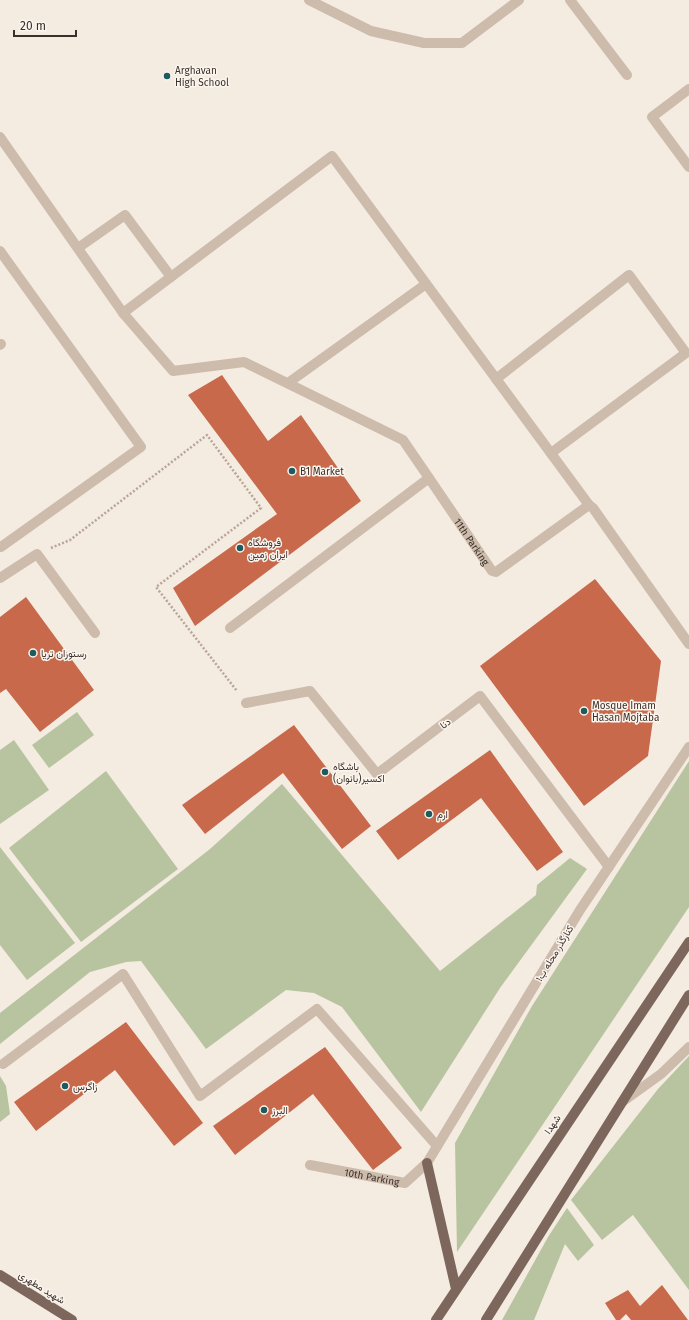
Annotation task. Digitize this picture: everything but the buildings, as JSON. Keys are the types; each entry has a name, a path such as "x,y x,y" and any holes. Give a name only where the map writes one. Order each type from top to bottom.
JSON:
{"main road":[{"name":"شهدا","path":"436,1320 689,942"},
{"path":"486,1320 689,995"},
{"path":"427,1163 456,1289"},
{"name":"شهید مطهری","path":"0,1275 72,1320"}],"street":[{"path":"309,0 371,31 424,43 462,43 518,0"},
{"path":"570,0 627,76"},
{"path":"689,89 652,117 689,167"},
{"path":"0,137 123,313 173,371 244,362 403,440 429,478 230,628"},
{"path":"123,313 332,156 688,638"},
{"path":"78,248 125,215 171,277"},
{"path":"0,251 141,447 1,547"},
{"path":"496,378 629,275 686,353 551,453"},
{"path":"288,383 426,284"},
{"name":"11th Parking","path":"429,478 492,571 496,572 589,505"},
{"path":"0,578 37,554 95,633"},
{"name":"دنا","path":"246,703 310,691 377,774 480,696 609,867"},
{"name":"کنارگذر محله ب۱","path":"427,1163 580,910 689,747"},
{"path":"3,1064 123,974 200,1096 317,1009 437,1146"},
{"path":"622,1102 661,1074 689,1047"},
{"name":"10th Parking","path":"310,1165 405,1183 427,1163"}],"path":[{"path":"37,554 70,540 207,435 261,508 156,587 246,703"}],"green space":[{"path":"77,712 94,735 49,768 32,745"},
{"path":"14,740 49,790 0,824 0,750"},
{"path":"689,761 689,907 457,1252 455,1143 532,1006"},
{"path":"106,771 178,869 81,942 9,848"},
{"path":"282,784 440,971 536,895 537,885 570,858 587,869 500,988 421,1112 342,1007 314,993 286,990 206,1049 141,961 126,962 90,972 0,1044 0,1013 210,849"},
{"path":"0,847 75,943 27,980 0,945"},
{"path":"689,1056 689,1290 633,1215 602,1240 571,1200 658,1089"},
{"path":"0,1076 6,1086 10,1114 0,1122"},
{"path":"567,1208 594,1245 578,1261 565,1244 534,1320 502,1320 548,1237"}],"place":[{"name":"Arghavan High School","path":"167,76"},
{"name":"B1 Market","path":"292,471"},
{"name":"فروشگاه ایران زمین","path":"240,548"},
{"name":"رستوران تریا","path":"33,653"},
{"name":"Mosque Imam Hasan Mojtaba","path":"584,711"},
{"name":"باشگاه اکسیر(بانوان)","path":"325,772"},
{"name":"ارم","path":"429,814"},
{"name":"زاگرس","path":"65,1086"},
{"name":"البرز","path":"264,1110"}]}
